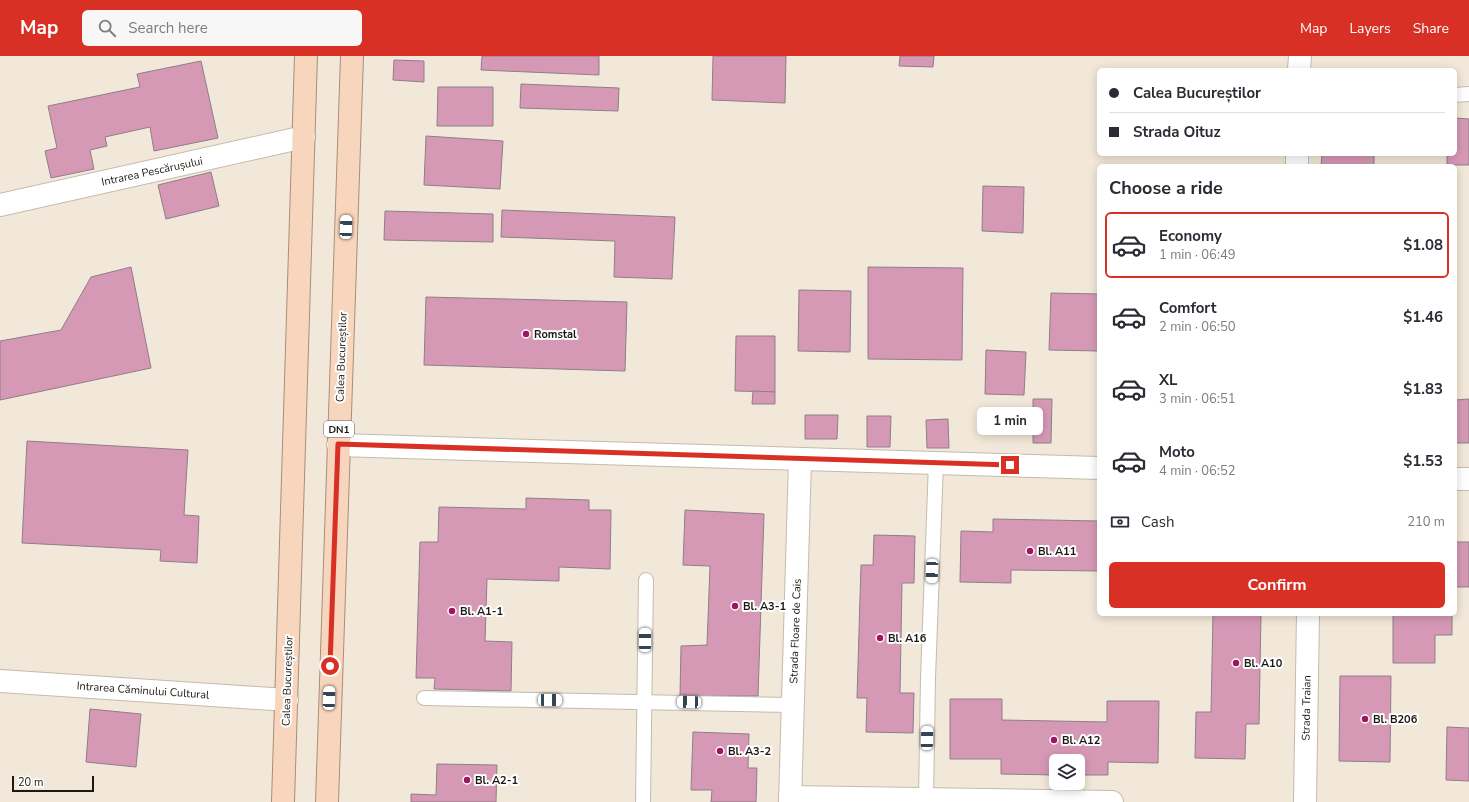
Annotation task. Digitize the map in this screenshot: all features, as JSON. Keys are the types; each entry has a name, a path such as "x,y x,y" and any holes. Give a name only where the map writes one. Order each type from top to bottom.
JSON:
{"highway":[{"name":"Calea Bucureștilor","path":"283,802 306,56"},
{"name":"Calea Bucureștilor","path":"326,802 352,56"}],"street":[{"path":"1300,56 1300,68"},
{"name":"Intrarea Pescărușului","path":"0,205 304,137"},
{"path":"338,444 800,460 1097,468"},
{"name":"Strada Floare de Cais","path":"790,799 800,460"},
{"path":"1457,479 1469,479"},
{"name":"Strada Traian","path":"1304,802 1308,616"},
{"name":"Intrarea Căminului Cultural","path":"0,681 287,700"},
{"path":"790,799 926,799 1112,802"}],"lane":[{"path":"1457,95 1469,94"},
{"path":"926,799 928,678 936,463"},
{"path":"643,802 646,580"},
{"path":"424,698 645,701 792,705"}],"building":[{"path":"482,56 599,56 599,75 481,70"},
{"path":"713,56 786,56 785,103 712,100"},
{"path":"900,56 934,56 933,67 899,66"},
{"path":"394,60 424,61 424,82 393,80"},
{"path":"201,61 218,138 154,151 150,127 105,137 107,146 90,150 94,169 51,178 45,151 57,148 48,106 140,87 137,74"},
{"path":"521,84 619,88 618,111 520,108"},
{"path":"438,87 493,87 493,126 437,126"},
{"path":"1457,118 1469,119 1469,165 1447,164 1447,156 1457,156"},
{"path":"426,136 503,141 500,189 424,185"},
{"path":"1322,156 1374,156 1374,164 1321,164"},
{"path":"211,172 219,206 166,219 158,185"},
{"path":"983,186 1024,187 1023,233 982,231"},
{"path":"502,210 675,217 672,279 614,277 615,241 501,237"},
{"path":"385,211 493,214 493,242 384,240"},
{"path":"131,267 151,368 0,400 0,341 61,330 91,277"},
{"path":"868,267 963,268 962,360 868,359"},
{"path":"799,290 851,291 850,352 798,351"},
{"path":"1051,293 1097,294 1097,351 1049,350"},
{"name":"Romstal","path":"426,297 627,302 625,371 424,365"},
{"path":"736,336 775,336 775,392 735,391"},
{"path":"986,350 1026,352 1024,395 985,394"},
{"path":"753,391 775,392 775,404 752,404"},
{"path":"1033,399 1052,399 1051,443 1033,443"},
{"path":"1469,399 1469,443 1457,443 1457,400"},
{"path":"805,415 838,415 837,439 805,439"},
{"path":"867,416 891,416 890,447 867,447"},
{"path":"948,419 949,448 927,448 926,420"},
{"path":"27,441 188,450 184,515 199,516 197,563 160,561 161,550 22,543"},
{"name":"Bl. A1-1","path":"526,498 589,500 589,510 611,510 610,569 559,567 559,581 487,579 485,641 512,642 511,691 434,689 435,678 416,678 420,542 438,542 439,507 526,509"},
{"name":"Bl. A3-1","path":"685,510 764,514 758,696 680,696 681,646 707,645 710,566 683,565"},
{"name":"Bl. A11","path":"993,519 1097,521 1097,571 1011,570 1011,583 960,582 961,531 993,532"},
{"name":"Bl. A16","path":"874,535 915,536 914,583 902,583 900,693 914,693 913,733 866,732 867,698 857,698 861,565 873,565"},
{"path":"1457,542 1469,542 1469,587 1457,587"},
{"name":"Bl. A10","path":"1213,616 1261,616 1259,724 1246,724 1245,759 1195,758 1196,712 1211,712"},
{"path":"1393,616 1452,616 1452,635 1435,635 1435,663 1393,663"},
{"name":"Bl. B206","path":"1340,676 1391,676 1390,762 1339,761"},
{"name":"Bl. A12","path":"950,699 1002,699 1002,720 1107,722 1107,701 1159,701 1158,763 1108,762 1108,775 1085,775 1085,754 1049,754 1049,775 1001,774 1001,759 950,759"},
{"path":"90,709 141,714 136,767 86,762"},
{"path":"1447,727 1469,728 1469,781 1446,780"},
{"name":"Bl. A3-2","path":"693,732 749,734 748,768 757,768 756,802 711,802 712,790 691,790"},
{"name":"Bl. A2-1","path":"437,764 497,765 496,802 411,802 411,794 436,795"}],"place":[{"name":"Romstal","path":"526,334"},
{"name":"Bl. A11","path":"1030,551"},
{"name":"Bl. A3-1","path":"735,606"},
{"name":"Bl. A1-1","path":"452,611"},
{"name":"Bl. A16","path":"880,638"},
{"name":"Bl. A10","path":"1236,663"},
{"name":"Bl. B206","path":"1365,719"},
{"name":"Bl. A12","path":"1054,740"},
{"name":"Bl. A3-2","path":"720,751"},
{"name":"Bl. A2-1","path":"467,780"}],"route":[{"path":"330,666 338,444 800,460 1010,465"}]}
